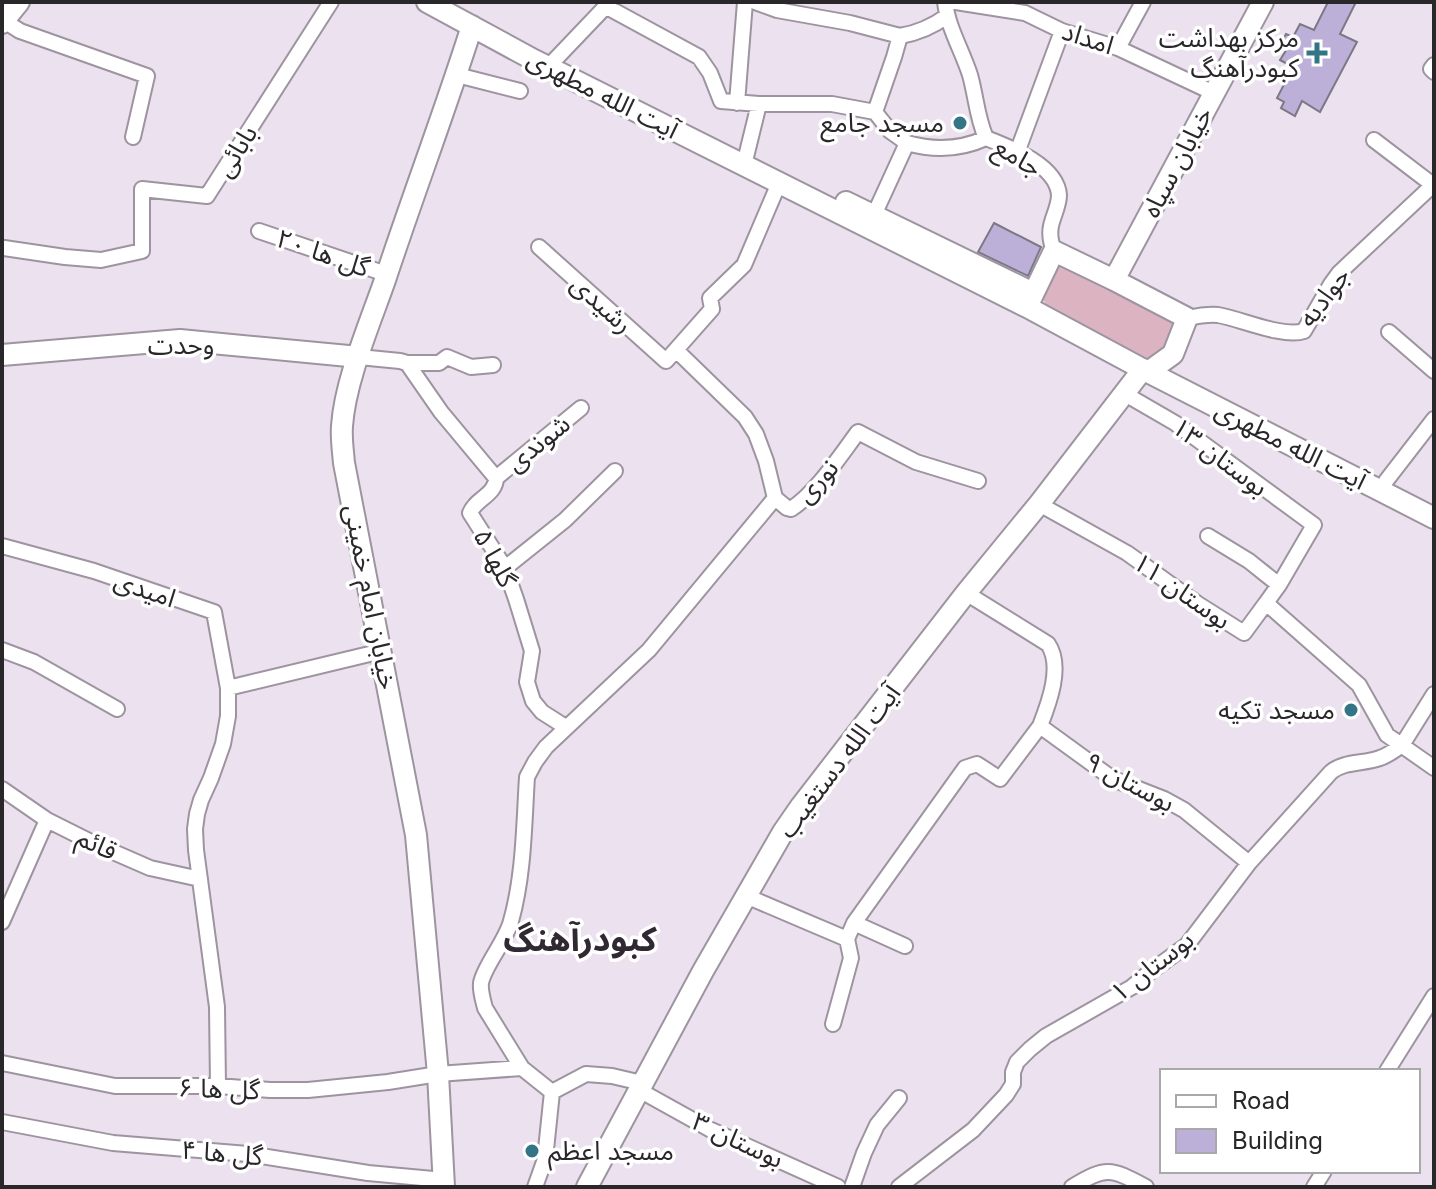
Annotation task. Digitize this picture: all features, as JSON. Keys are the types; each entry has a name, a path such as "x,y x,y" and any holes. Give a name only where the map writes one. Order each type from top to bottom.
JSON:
{"main road":[{"path":"8,25 19,2"},
{"name":"آیت الله مطهری","path":"427,2 451,8 472,26 548,67 779,183 1030,300"},
{"name":"خیابان سپاه","path":"1114,280 1263,2"},
{"name":"خیابان امام خمینی","path":"444,1184 438,1074 416,835 344,463 342,426 359,357 472,26"},
{"name":"آیت الله مطهری","path":"779,183 812,188 874,215 1030,300 1145,371 1434,518"},
{"path":"1030,300 1054,251 1187,318 1173,354"},
{"name":"وحدت","path":"2,355 180,340 359,357"},
{"name":"آیت الله مطهری","path":"1173,354 1179,373 1192,384 1434,505"},
{"name":"آیت الله دستغیب","path":"587,1187 746,896 801,806 1125,394 1145,371 1173,354"}],"street":[{"name":"بابائی","path":"4,248 101,260 142,251 142,189 207,196 331,2"},
{"path":"737,103 745,2"},
{"path":"755,2 777,10 900,36 935,25 946,9"},
{"name":"امداد","path":"956,2 1025,13 1062,31 1118,48 1214,93"},
{"path":"1118,48 1143,2"},
{"path":"548,67 609,4 699,57 710,73 721,101 832,104 875,112 890,131 907,143 936,149 961,147 986,138"},
{"name":"جامع","path":"946,9 970,74 986,138 1018,150 1051,177 1057,189 1059,196 1050,228 1054,251"},
{"path":"8,25 147,76 133,137"},
{"path":"1018,150 1062,31"},
{"path":"875,112 900,36"},
{"path":"1434,65 1431,69 1434,72"},
{"path":"457,75 520,91"},
{"path":"744,165 759,104"},
{"path":"1374,140 1434,184"},
{"path":"874,215 907,143"},
{"path":"671,356 712,309 710,298 744,265 779,183"},
{"name":"جوادیه","path":"1187,318 1215,315 1270,328 1298,333 1304,331 1339,273 1434,184"},
{"name":"گل ها ۲۰","path":"259,231 386,274"},
{"name":"رشیدی","path":"539,247 671,356"},
{"path":"1389,332 1434,371"},
{"name":"نوری","path":"671,356 745,417 756,434 775,498 787,508 795,507 858,432 916,462 978,481"},
{"path":"359,357 407,363 439,363 447,357 471,367 493,365"},
{"path":"407,363 441,412 496,478"},
{"name":"بوستان ۱۳","path":"1125,394 1175,423 1314,525 1279,585"},
{"name":"شوندی","path":"496,478 581,408"},
{"path":"1386,481 1434,419"},
{"path":"505,568 565,520 615,471"},
{"name":"گلها ۵","path":"496,478 492,490 470,513 505,568 532,651 528,672 533,701 542,712 564,726 563,730"},
{"path":"535,1187 545,1159 552,1092 522,1068 485,1008 481,982 503,943 518,890 527,777 546,747 649,650 775,498"},
{"name":"بوستان ۱۱","path":"1039,504 1127,553 1244,633 1266,603 1355,681 1391,738 1434,768"},
{"path":"1208,536 1249,561 1279,585 1266,603"},
{"name":"امیدی","path":"2,546 94,571 214,612 228,688"},
{"path":"833,1024 851,958 847,939 854,923 965,768 977,764 1000,779 1040,726 1053,680 1053,652 1048,644 966,593"},
{"path":"2,650 34,662 117,709"},
{"path":"218,1086 217,1007 196,850 197,814 223,744 228,716 228,688 382,651"},
{"path":"1402,745 1434,694"},
{"name":"بوستان ۹","path":"1040,726 1113,779 1184,810 1249,863"},
{"name":"بوستان ۱","path":"899,1187 973,1130 1006,1095 1013,1084 1017,1062 1030,1049 1046,1036 1132,987 1187,945 1249,863 1334,768 1379,759 1402,745"},
{"name":"قائم","path":"2,789 47,820 95,844 150,868 200,879"},
{"path":"2,922 47,820"},
{"path":"746,896 847,939"},
{"path":"854,923 905,946"},
{"path":"1388,1069 1434,996"},
{"name":"گل ها ۶","path":"2,1063 115,1086 218,1086 270,1090 308,1090 438,1074 522,1068"},
{"name":"بوستان ۳","path":"552,1092 586,1074 612,1076 640,1086 711,1130 838,1187"},
{"path":"852,1187 877,1125 899,1098"},
{"name":"گل ها ۴","path":"2,1122 113,1143 248,1154 444,1184"},
{"path":"1072,1187 1088,1177 1110,1171 1146,1187"}],"shaded area":[{"path":"1058,265 1066,265 1170,320 1174,325 1162,354 1147,358 1046,305 1042,297"}],"building":[{"name":"مرکز بهداشت کبودرآهنگ","path":"1328,2 1356,2 1340,34 1357,42 1320,112 1302,101 1295,116 1281,108 1284,102 1277,98 1293,67 1280,60 1288,47 1281,43 1286,34 1293,37 1300,24 1314,30"},
{"path":"994,223 1041,247 1028,276 978,252"}],"place":[{"name":"مرکز بهداشت کبودرآهنگ","path":"1317,53"},
{"name":"مسجد جامع","path":"960,123"},
{"name":"مسجد تکیه","path":"1351,710"},
{"name":"مسجد اعظم","path":"532,1151"}],"district":[{"name":"کبودرآهنگ","path":"580,939"}]}
